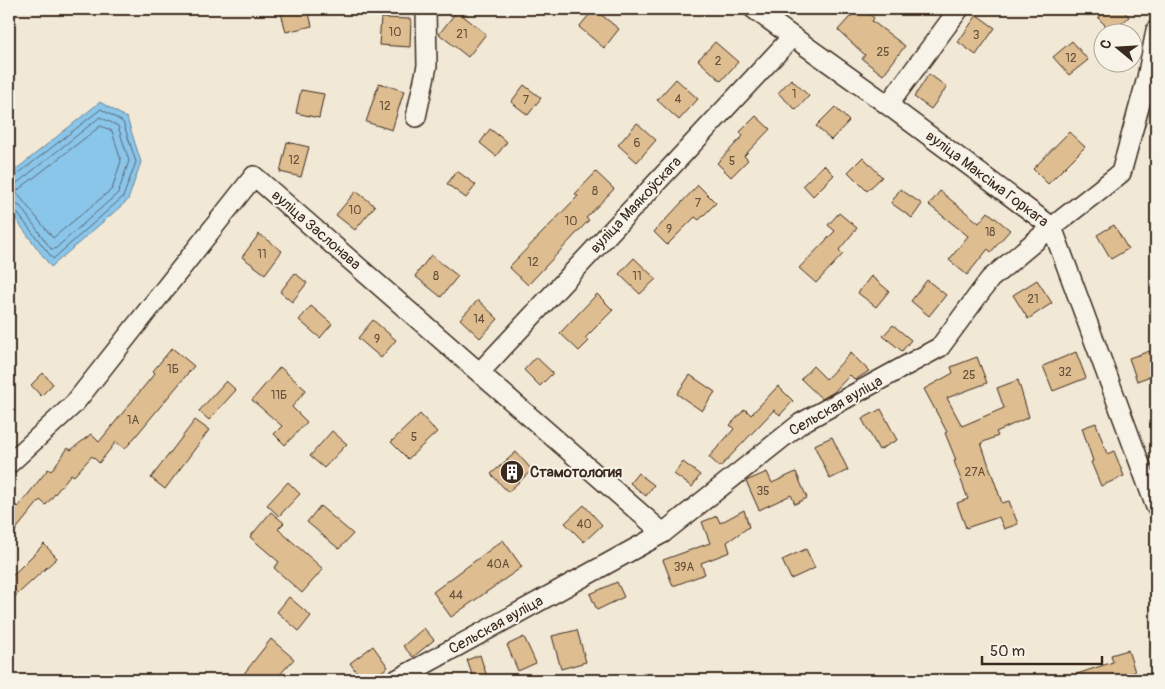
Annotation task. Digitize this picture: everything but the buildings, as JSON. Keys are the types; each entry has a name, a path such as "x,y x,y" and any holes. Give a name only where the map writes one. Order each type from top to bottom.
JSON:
{"street":[{"path":"416,117 427,66 426,9"},
{"name":"вуліца Максіма Горкага","path":"754,9 888,105 1052,227 1156,507"},
{"path":"888,105 959,9"},
{"name":"Сельская вуліца","path":"396,680 663,532 801,423 940,347 990,280 1052,227 1122,173 1147,78 1156,30"},
{"name":"вуліца Маякоўскага","path":"480,372 792,37"},
{"name":"вуліца Заслонава","path":"9,464 74,404 254,176 663,532"}],"water":[{"path":"100,102 127,118 141,162 128,200 51,267 9,210 9,175"}],"place":[{"name":"Стамотология","path":"512,472"}]}
